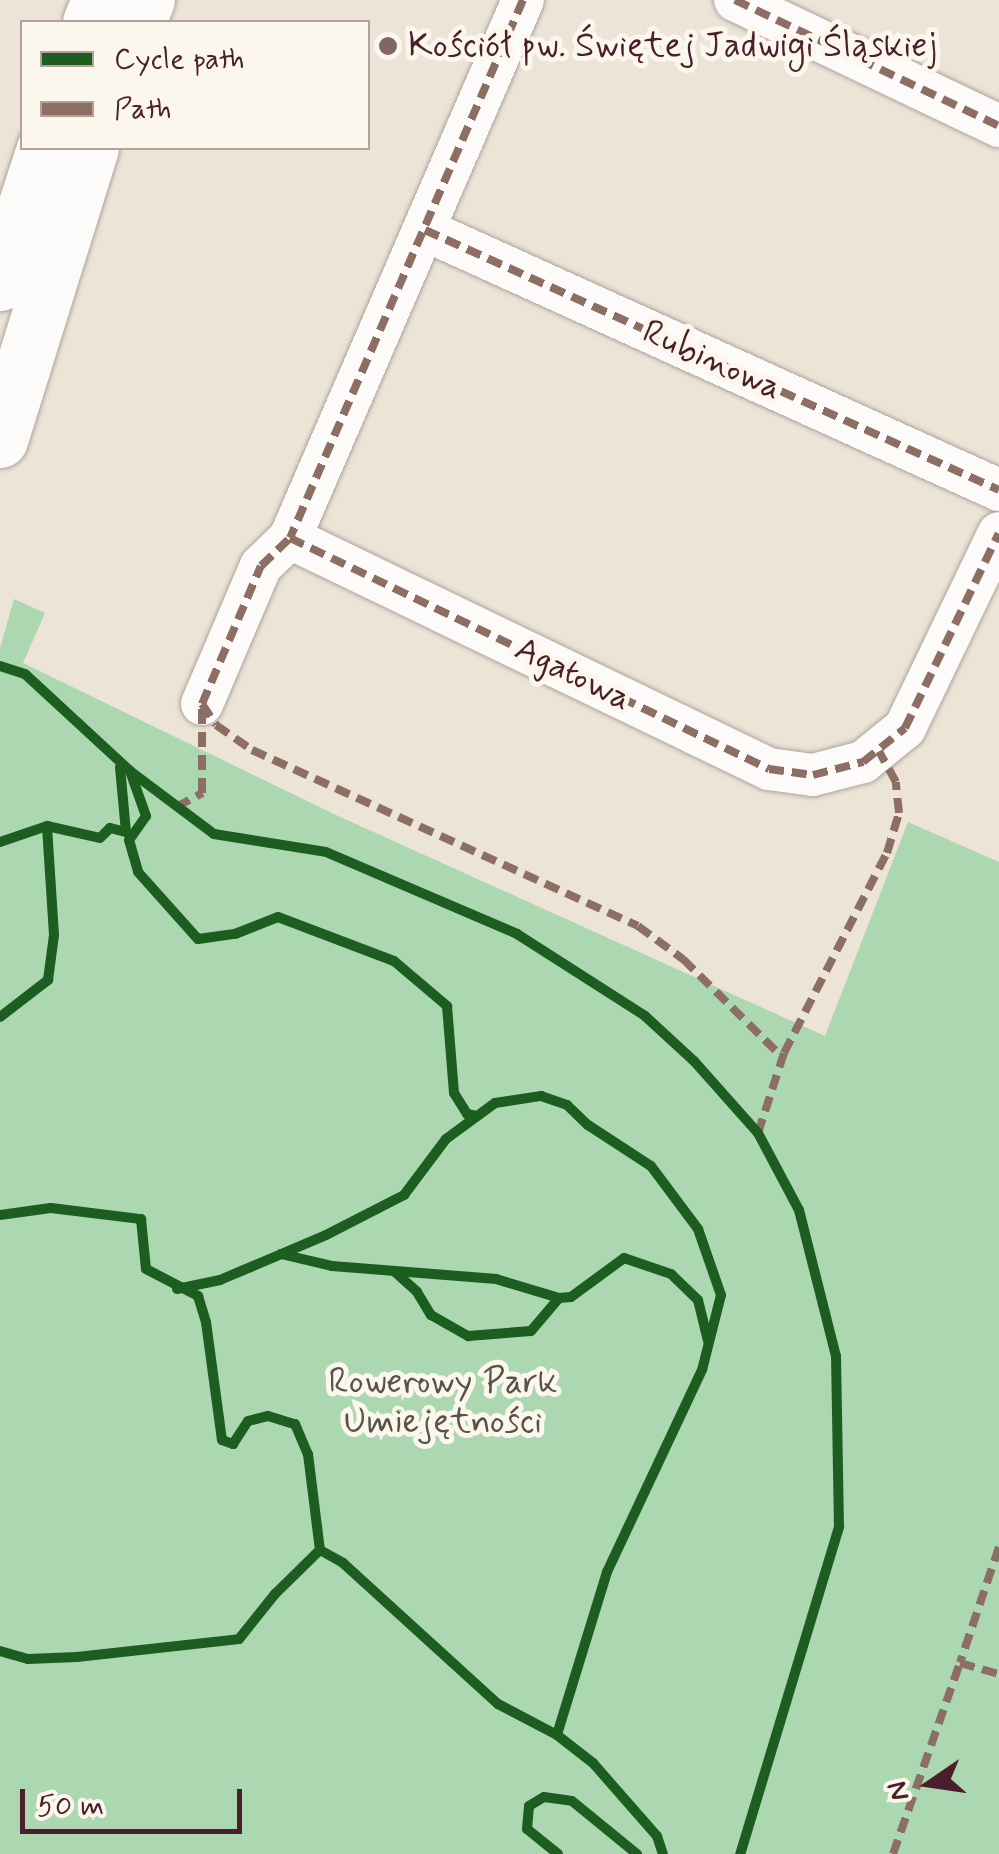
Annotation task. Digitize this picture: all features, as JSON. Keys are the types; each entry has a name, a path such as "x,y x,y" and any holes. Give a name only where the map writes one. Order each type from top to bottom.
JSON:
{"main road":[{"path":"0,283 43,150"},
{"path":"0,440 90,150"}],"street":[{"path":"202,704 261,566 290,538 524,0"},
{"path":"735,0 999,126"},
{"name":"Rubinowa","path":"425,230 999,490"},
{"name":"Agatowa","path":"290,538 770,768 813,776 862,762 894,739 916,712 999,533"}],"green space":[{"name":"Rowerowy Park Umiejętności","path":"14,599 45,613 23,663 336,815 825,1036 908,822 999,862 999,1854 0,1854 0,648"}],"marked path":[{"path":"523,0 290,538 769,769 813,775 863,762 905,728 999,533"},
{"path":"735,0 999,126"},
{"path":"425,230 999,490"},
{"path":"176,807 202,793 202,704 261,566 290,538"},
{"path":"202,704 216,725 252,750 638,926 683,959 783,1058"},
{"path":"758,1133 784,1053 887,853 899,813 896,782 879,751"},
{"path":"999,1547 960,1663 999,1674"},
{"path":"893,1854 960,1663"}],"cycle path":[{"path":"0,666 25,674 130,771 214,834 326,852 517,934 645,1016 694,1061 758,1133 799,1210 836,1356 839,1527 740,1854"},
{"path":"0,842 47,826 100,838 110,828 126,832 120,767"},
{"path":"130,771 146,816 129,840 138,872 198,939 235,934 278,917 394,961 447,1006 454,1093 467,1114 477,1116"},
{"path":"0,1017 48,980 54,935 47,826"},
{"path":"177,1289 220,1280 326,1235 404,1195 446,1139 495,1103 541,1096 567,1105 588,1125 651,1166 698,1229 721,1295 702,1370 607,1572 557,1735"},
{"path":"0,1215 51,1208 141,1219 146,1269 198,1296 206,1322 222,1440 233,1444 248,1421 268,1416 295,1424 308,1454 320,1550"},
{"path":"281,1254 332,1266 496,1279 559,1298 571,1297 624,1258 671,1274 698,1300 708,1341"},
{"path":"394,1271 417,1292 431,1315 468,1336 531,1331 559,1298"},
{"path":"0,1651 28,1659 77,1657 239,1639 275,1594 320,1550 343,1563 498,1704 557,1735 593,1763 657,1836 663,1854"},
{"path":"558,1854 527,1829 529,1806 544,1797 572,1801 637,1854"}],"place":[{"name":"Kościół pw. Świętej Jadwigi Śląskiej","path":"388,46"}]}
